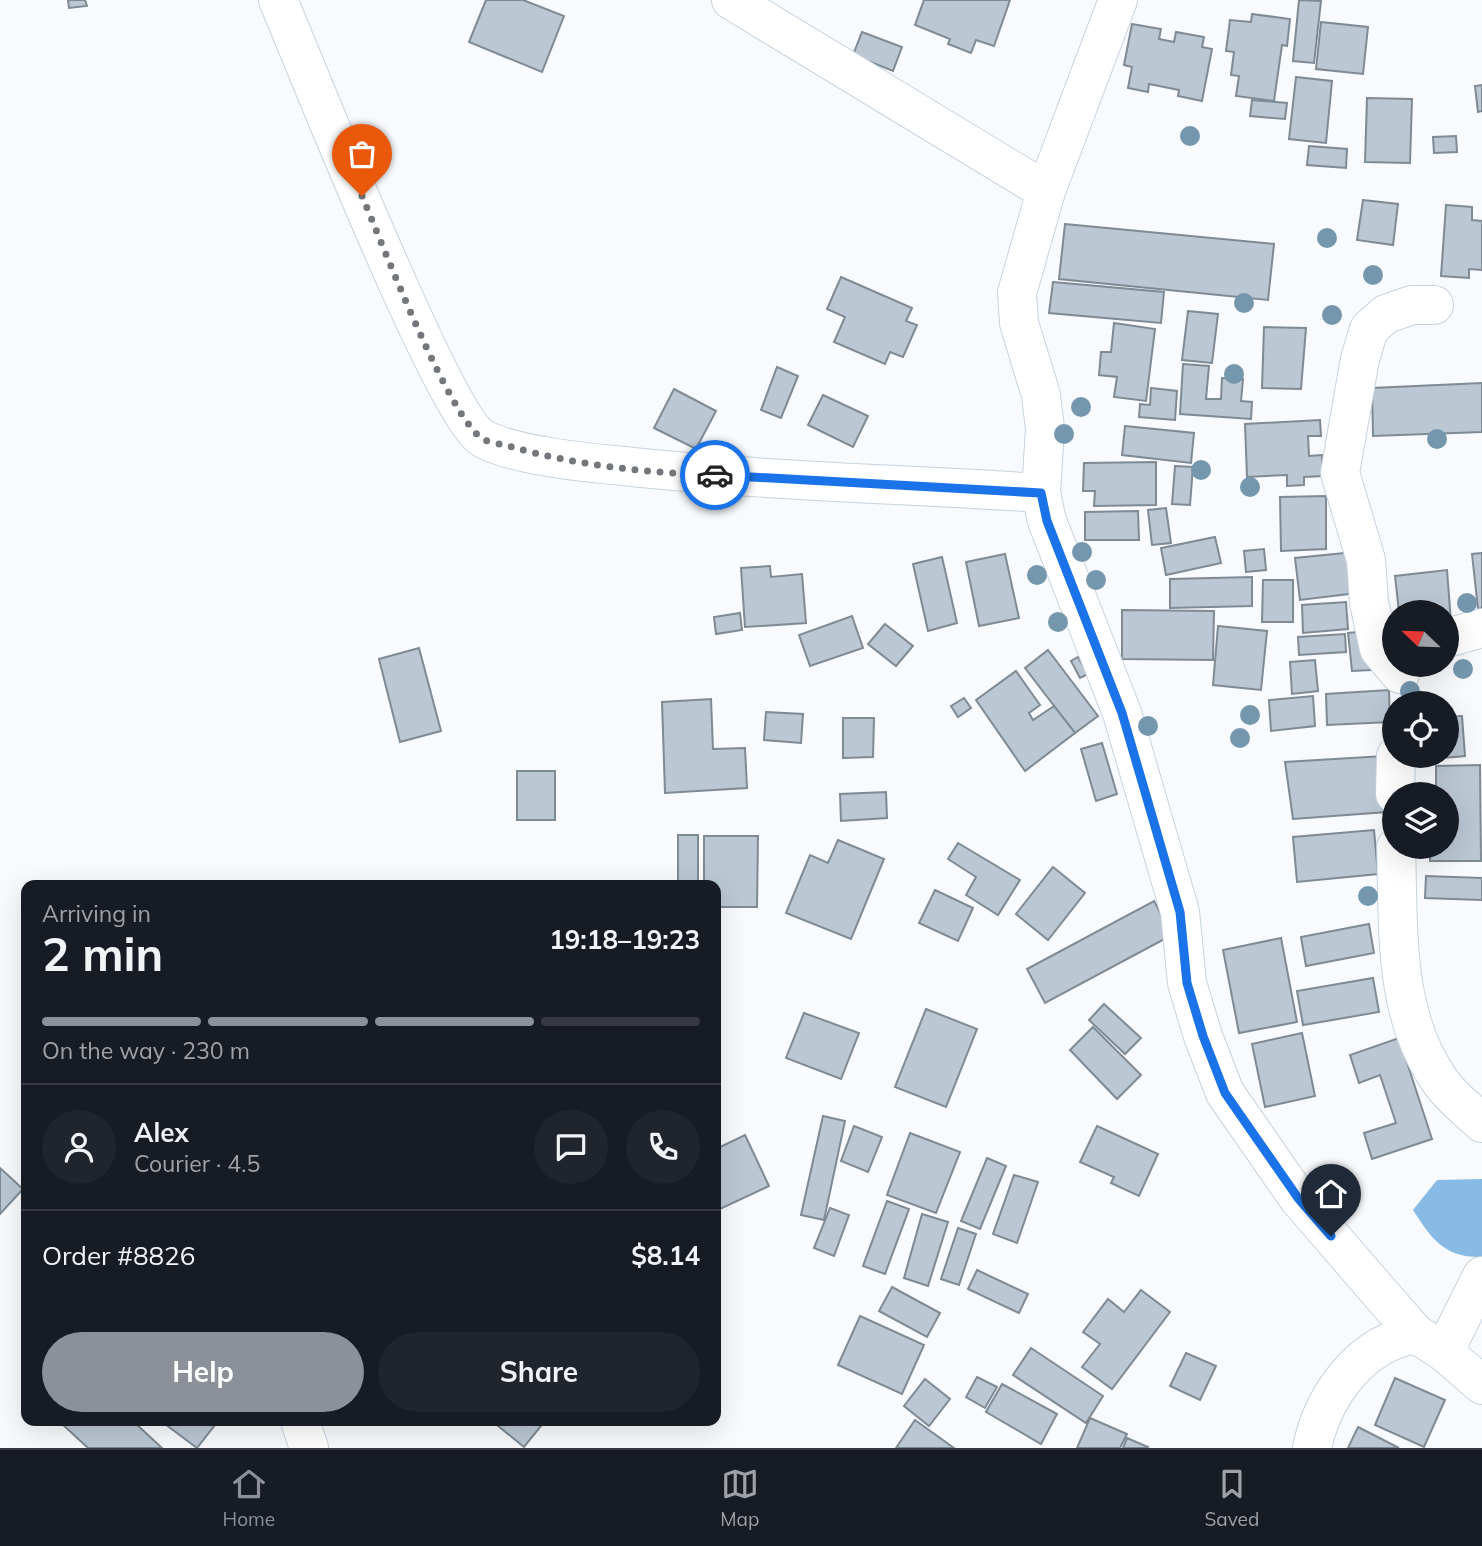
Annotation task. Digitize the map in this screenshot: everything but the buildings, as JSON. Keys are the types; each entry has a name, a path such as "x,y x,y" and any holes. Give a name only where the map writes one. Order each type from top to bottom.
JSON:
{"street":[{"path":"278,0 425,343 456,406 482,439 525,451 587,462 709,475 1041,493"},
{"path":"731,0 1046,191"},
{"path":"1118,0 1046,191 1017,293 1019,323 1041,395 1045,429 1041,493 1047,521 1122,713 1180,912 1187,983 1203,1036 1225,1093 1298,1198 1430,1343 1482,1385"},
{"path":"1400,681 1379,649 1369,603 1366,560 1340,473 1360,359 1369,329 1386,314 1399,309 1412,305 1434,305"},
{"path":"1460,634 1482,628"},
{"path":"1397,859 1402,990 1410,1024 1441,1083 1482,1123"},
{"path":"1430,1343 1482,1276"},
{"path":"1312,1448 1321,1418 1352,1369 1374,1349 1400,1337 1430,1343"},
{"path":"302,1426 309,1448"}],"shaded area":[{"path":"1482,1179 1482,1257 1458,1254 1440,1244 1413,1210 1437,1180"}],"way so far":[{"path":"362,196 425,343 456,406 482,439 525,451 587,462 715,475"}],"route":[{"path":"715,475 1041,493 1047,521 1122,713 1180,912 1187,983 1203,1036 1225,1093 1298,1198 1331,1236"}]}
